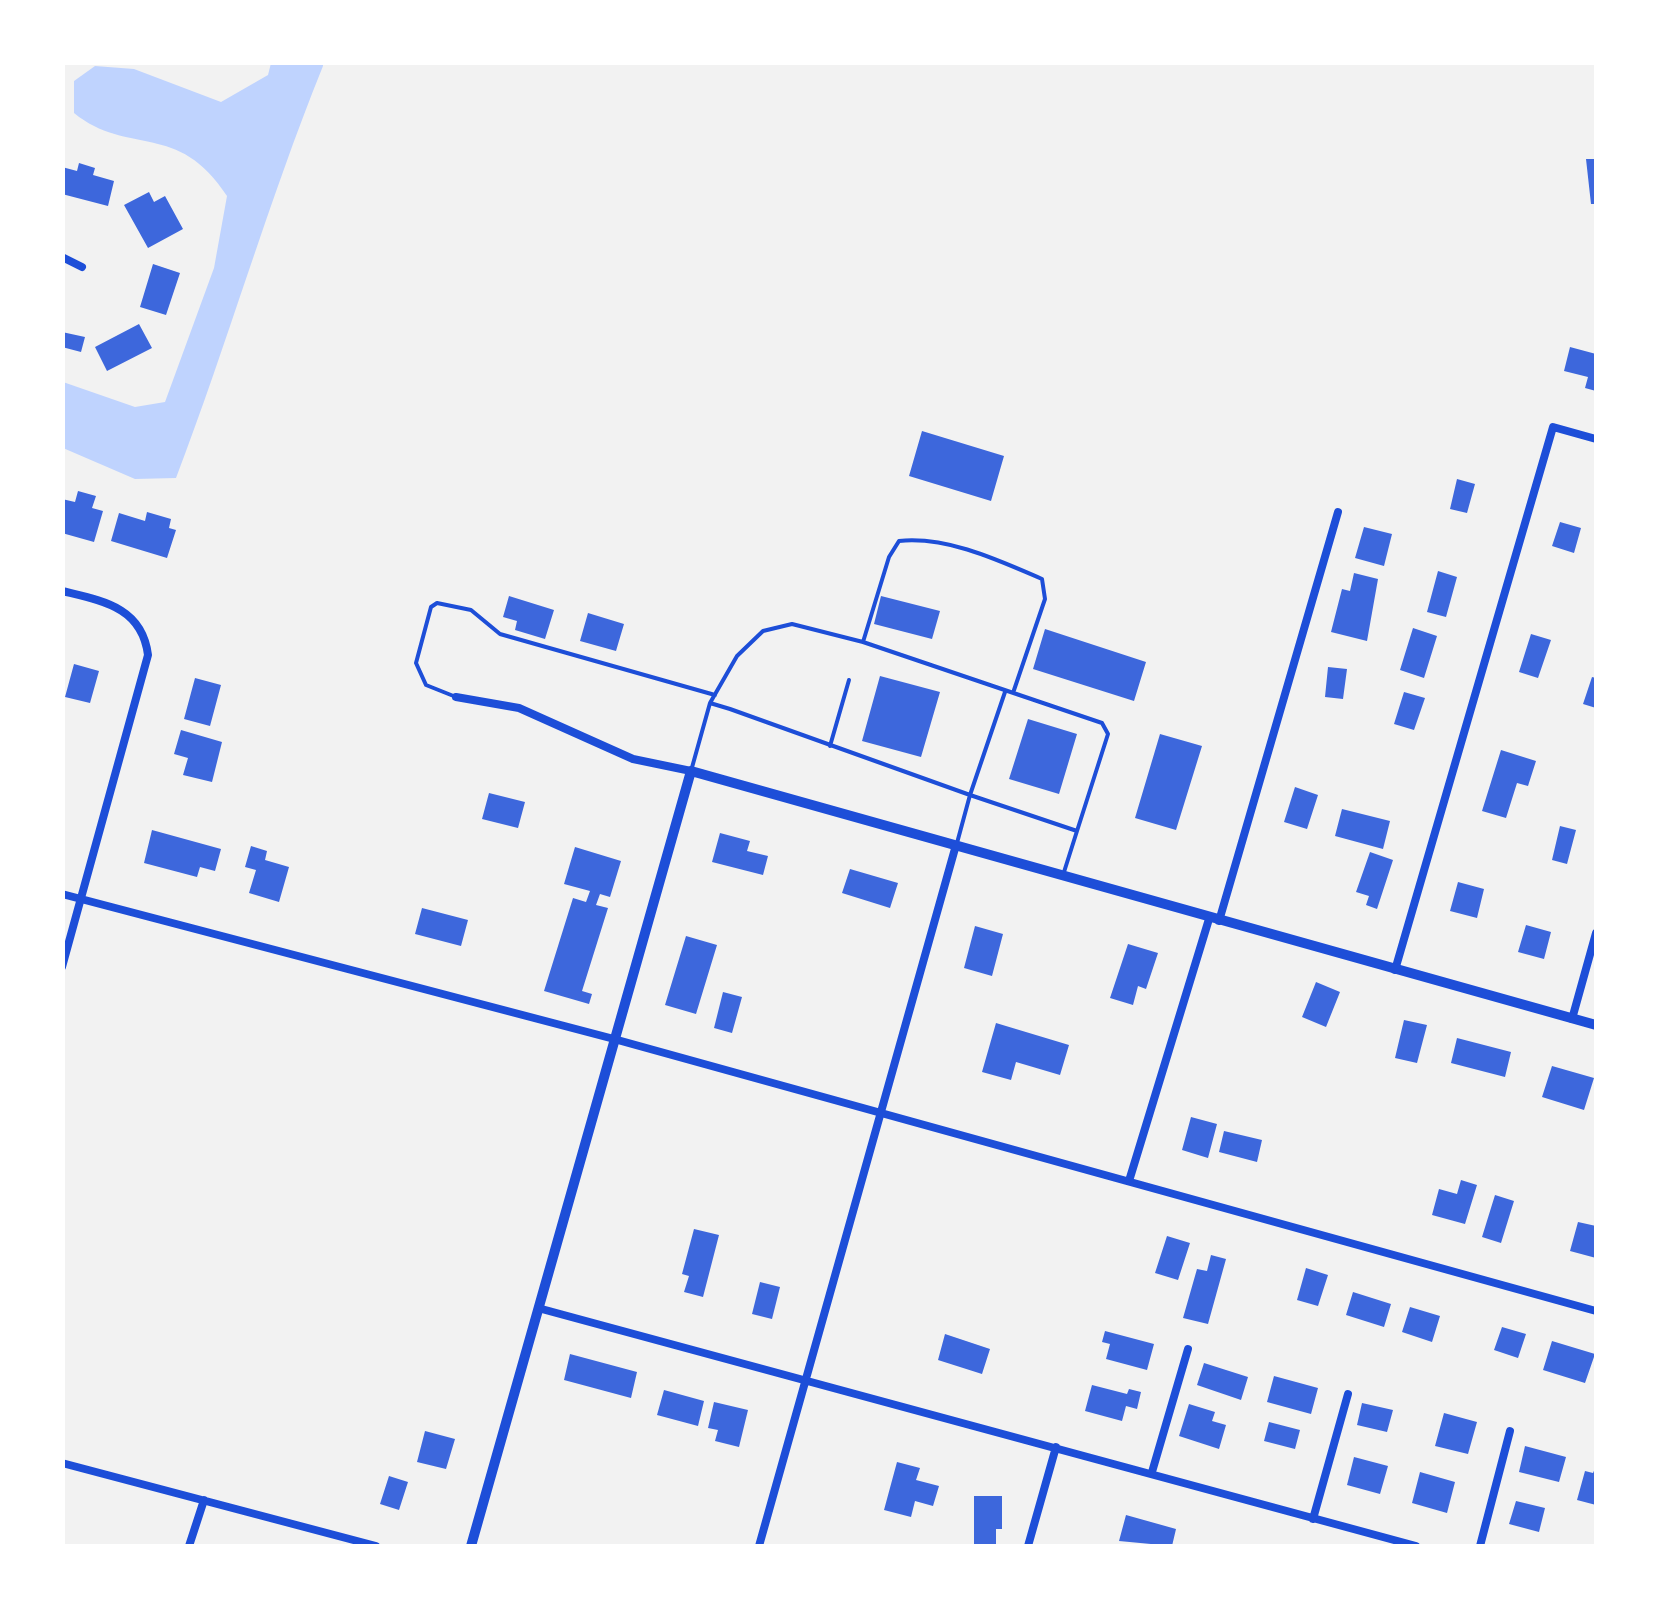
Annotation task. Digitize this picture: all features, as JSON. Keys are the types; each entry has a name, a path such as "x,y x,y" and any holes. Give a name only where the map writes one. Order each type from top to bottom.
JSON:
{"street":[{"path":"62,256 82,266"},
{"path":"1395,970 1553,427 1596,439"},
{"path":"1129,1181 1214,920 1338,512"},
{"path":"62,591 117,606 143,630 146,672 62,968"},
{"path":"456,697 519,708 634,759 692,771 1596,1025"},
{"path":"471,1546 692,771"},
{"path":"759,1546 956,845"},
{"path":"62,894 614,1039 1596,1310"},
{"path":"1572,1018 1596,933"},
{"path":"538,1308 1416,1546"},
{"path":"1152,1472 1188,1349"},
{"path":"1313,1519 1348,1394"},
{"path":"1480,1546 1510,1432"},
{"path":"1028,1546 1056,1446"},
{"path":"62,1462 376,1546"},
{"path":"189,1546 204,1500"}],"lane":[{"path":"863,642 899,541 924,538 1003,562 1042,578 1045,599 1013,693"},
{"path":"456,697 426,685 416,663 431,607 437,602 472,610 500,634 714,695"},
{"path":"692,771 714,695 737,656 764,632 792,624 863,642 1102,723 1108,734 1063,877"},
{"path":"830,746 848,680"},
{"path":"956,845 1006,690"},
{"path":"710,703 1077,830"}],"water":[{"path":"271,63 323,66 176,478 135,479 63,448 63,382 135,407 165,402 214,268 227,196 209,172 190,157 152,142 114,134 74,113 74,81 95,66 134,69 221,102 268,75"}],"building":[{"path":"1586,159 1596,159 1596,204 1591,204"},
{"path":"79,163 95,168 93,175 114,181 108,206 62,194 62,167 77,171"},
{"path":"149,192 154,202 165,196 183,229 148,248 124,205"},
{"path":"153,264 180,273 166,315 140,307"},
{"path":"139,324 152,348 107,371 95,347"},
{"path":"62,332 85,337 81,352 62,347"},
{"path":"1570,347 1596,354 1596,391 1585,388 1588,377 1564,371"},
{"path":"922,431 1004,456 991,501 909,476"},
{"path":"1457,479 1475,484 1467,513 1450,509"},
{"path":"78,491 96,496 92,508 103,511 94,542 62,533 62,499 75,502"},
{"path":"147,512 171,519 169,528 176,530 167,558 111,541 119,513 145,521"},
{"path":"1560,522 1581,528 1574,553 1552,546"},
{"path":"1364,527 1392,534 1384,566 1355,558"},
{"path":"1438,571 1457,577 1446,617 1427,612"},
{"path":"1354,573 1378,579 1367,641 1331,632 1342,589 1350,591"},
{"path":"509,596 554,610 545,639 515,630 517,621 503,617"},
{"path":"881,596 940,611 932,639 874,624"},
{"path":"588,613 624,624 616,651 580,641"},
{"path":"1413,628 1437,636 1424,678 1400,670"},
{"path":"1045,629 1146,662 1134,701 1033,669"},
{"path":"1531,634 1551,640 1538,678 1519,672"},
{"path":"74,664 99,671 90,703 65,697"},
{"path":"1328,667 1347,669 1343,699 1325,697"},
{"path":"880,676 940,692 921,757 862,741"},
{"path":"1592,677 1596,678 1596,708 1583,704"},
{"path":"195,678 221,685 210,726 184,719"},
{"path":"1404,692 1425,698 1414,730 1394,724"},
{"path":"1028,719 1077,734 1059,794 1009,779"},
{"path":"181,730 222,742 212,782 183,775 188,758 174,754"},
{"path":"1160,734 1202,746 1176,830 1135,818"},
{"path":"1501,750 1536,761 1528,786 1517,783 1506,818 1482,811"},
{"path":"1295,787 1318,795 1307,829 1284,822"},
{"path":"489,793 525,802 518,828 482,819"},
{"path":"1342,809 1390,821 1383,849 1335,836"},
{"path":"1560,826 1576,830 1567,864 1552,860"},
{"path":"152,830 221,849 215,871 200,867 197,877 144,863"},
{"path":"720,833 750,841 747,851 768,856 763,875 712,862"},
{"path":"251,846 267,851 265,860 289,867 279,902 249,893 256,870 245,867"},
{"path":"575,847 621,861 610,897 600,894 596,905 608,908 582,991 592,994 589,1004 544,991 573,898 586,902 590,891 564,884"},
{"path":"1370,852 1393,860 1377,909 1366,905 1369,896 1356,892"},
{"path":"850,869 898,883 890,908 842,893"},
{"path":"1458,882 1484,889 1477,918 1450,911"},
{"path":"422,908 468,920 461,946 415,934"},
{"path":"1526,925 1551,932 1544,959 1518,952"},
{"path":"975,926 1003,934 992,976 964,968"},
{"path":"686,936 717,945 696,1014 665,1005"},
{"path":"1128,944 1158,953 1146,989 1138,986 1133,1005 1110,998"},
{"path":"1316,982 1340,992 1326,1027 1302,1017"},
{"path":"723,992 742,997 732,1033 714,1028"},
{"path":"1404,1020 1427,1025 1417,1063 1395,1058"},
{"path":"996,1023 1069,1045 1060,1075 1016,1062 1011,1080 982,1072"},
{"path":"1457,1038 1511,1052 1505,1077 1451,1063"},
{"path":"1552,1066 1594,1078 1584,1110 1542,1097"},
{"path":"1191,1117 1217,1124 1208,1158 1182,1150"},
{"path":"1224,1131 1262,1140 1257,1162 1219,1152"},
{"path":"1461,1180 1477,1185 1465,1224 1432,1215 1439,1189 1457,1194"},
{"path":"1495,1195 1514,1201 1501,1243 1482,1237"},
{"path":"1578,1222 1596,1226 1596,1258 1570,1251"},
{"path":"694,1229 719,1235 703,1297 684,1292 689,1276 682,1274"},
{"path":"1167,1236 1190,1243 1178,1280 1155,1273"},
{"path":"1211,1255 1226,1259 1208,1324 1183,1318 1197,1269 1207,1271"},
{"path":"1306,1268 1328,1275 1318,1306 1297,1300"},
{"path":"760,1282 780,1287 772,1319 752,1314"},
{"path":"1353,1292 1391,1304 1384,1327 1346,1315"},
{"path":"1410,1307 1440,1316 1432,1342 1402,1332"},
{"path":"1502,1327 1526,1334 1518,1358 1494,1350"},
{"path":"1105,1331 1154,1344 1147,1370 1106,1359 1110,1344 1102,1342"},
{"path":"945,1334 990,1349 982,1374 938,1360"},
{"path":"1552,1341 1595,1354 1585,1383 1543,1370"},
{"path":"570,1354 637,1372 631,1398 564,1380"},
{"path":"1204,1363 1248,1377 1241,1400 1197,1385"},
{"path":"1274,1376 1318,1388 1311,1414 1267,1402"},
{"path":"1092,1385 1127,1394 1129,1389 1141,1392 1137,1409 1126,1406 1122,1421 1085,1411"},
{"path":"664,1390 704,1401 698,1426 657,1415"},
{"path":"714,1402 748,1410 739,1447 715,1441 718,1430 708,1428"},
{"path":"1362,1403 1393,1410 1387,1432 1357,1425"},
{"path":"1189,1404 1215,1412 1212,1421 1226,1425 1219,1449 1179,1436"},
{"path":"1444,1413 1477,1422 1468,1454 1435,1446"},
{"path":"1269,1422 1300,1430 1295,1449 1264,1441"},
{"path":"425,1431 455,1439 446,1469 417,1462"},
{"path":"1525,1446 1566,1457 1559,1482 1519,1472"},
{"path":"1354,1457 1388,1466 1380,1494 1347,1485"},
{"path":"897,1462 920,1468 916,1480 939,1486 933,1506 915,1501 911,1517 884,1510"},
{"path":"1596,1466 1596,1505 1577,1500 1585,1471 1593,1473"},
{"path":"1420,1472 1455,1482 1447,1513 1412,1503"},
{"path":"389,1476 408,1482 399,1510 380,1504"},
{"path":"974,1496 1002,1496 1002,1529 996,1529 996,1546 974,1546"},
{"path":"1516,1501 1545,1508 1539,1532 1509,1524"},
{"path":"1126,1515 1176,1529 1172,1546 1119,1541"}]}
